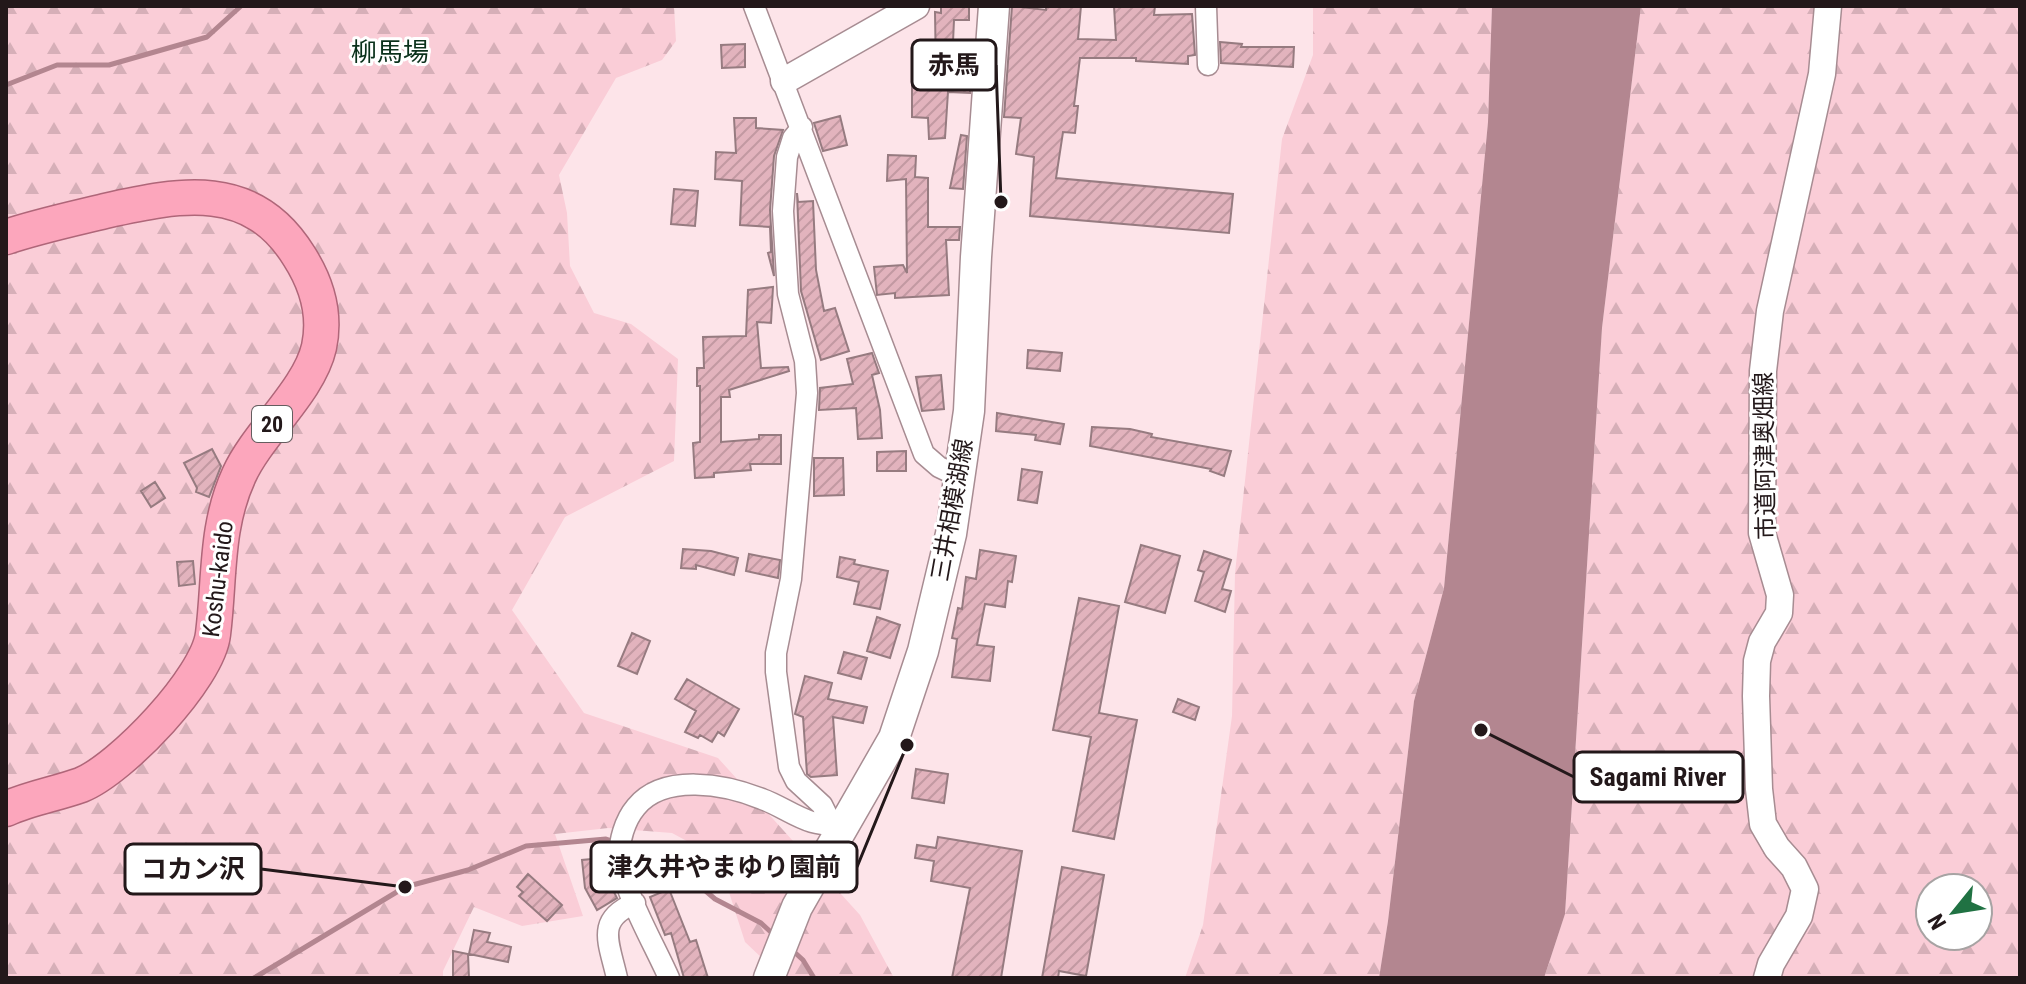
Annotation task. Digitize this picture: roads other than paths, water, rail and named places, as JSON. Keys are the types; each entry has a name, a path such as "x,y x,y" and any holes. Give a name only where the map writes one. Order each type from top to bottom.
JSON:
{"highway":[{"name":"Koshu-kaido","path":"6,237 136,204 208,197 226,200 263,214 293,246 315,283 322,328 313,364 240,471 229,498 218,546 213,637 197,676 129,751 99,775 81,785 6,809"}],"main road":[{"name":"三井相模湖線","path":"769,978 797,907 824,860 837,827 894,738 923,651 947,549 969,411 976,257 994,6"}],"street":[{"path":"754,6 924,454 939,467 960,477"},
{"path":"784,81 916,6"},
{"path":"1206,6 1208,65"},
{"name":"市道阿津奥畑線","path":"1767,978 1771,964 1799,916 1805,889 1794,867 1777,848 1763,824 1759,789 1757,661 1762,642 1779,613 1780,595 1762,533 1763,371 1770,311 1822,74 1828,6"},
{"path":"802,127 793,138 787,157 783,211 788,294 805,361 806,409 791,579 776,653 776,672 789,767 796,781 822,805 837,827"},
{"path":"669,978 635,903 621,861 626,824 638,804 661,789 677,785 729,790 762,799 812,823 837,827"},
{"path":"617,978 608,926 611,917 635,903"}],"waterway":[{"path":"6,85 57,65 109,65 207,37 241,6"},
{"path":"254,978 405,887 468,870 526,846 606,839 615,842"},
{"path":"642,848 672,862 715,899 761,923 774,935"},
{"path":"791,949 803,960 814,978"}],"place":[{"name":"赤馬","path":"1001,202"},
{"name":"Sagami River","path":"1481,730"},
{"name":"津久井やまゆり園前","path":"907,745"},
{"name":"コカン沢","path":"405,887"}],"district":[{"name":"柳馬場","path":"390,52"}]}
